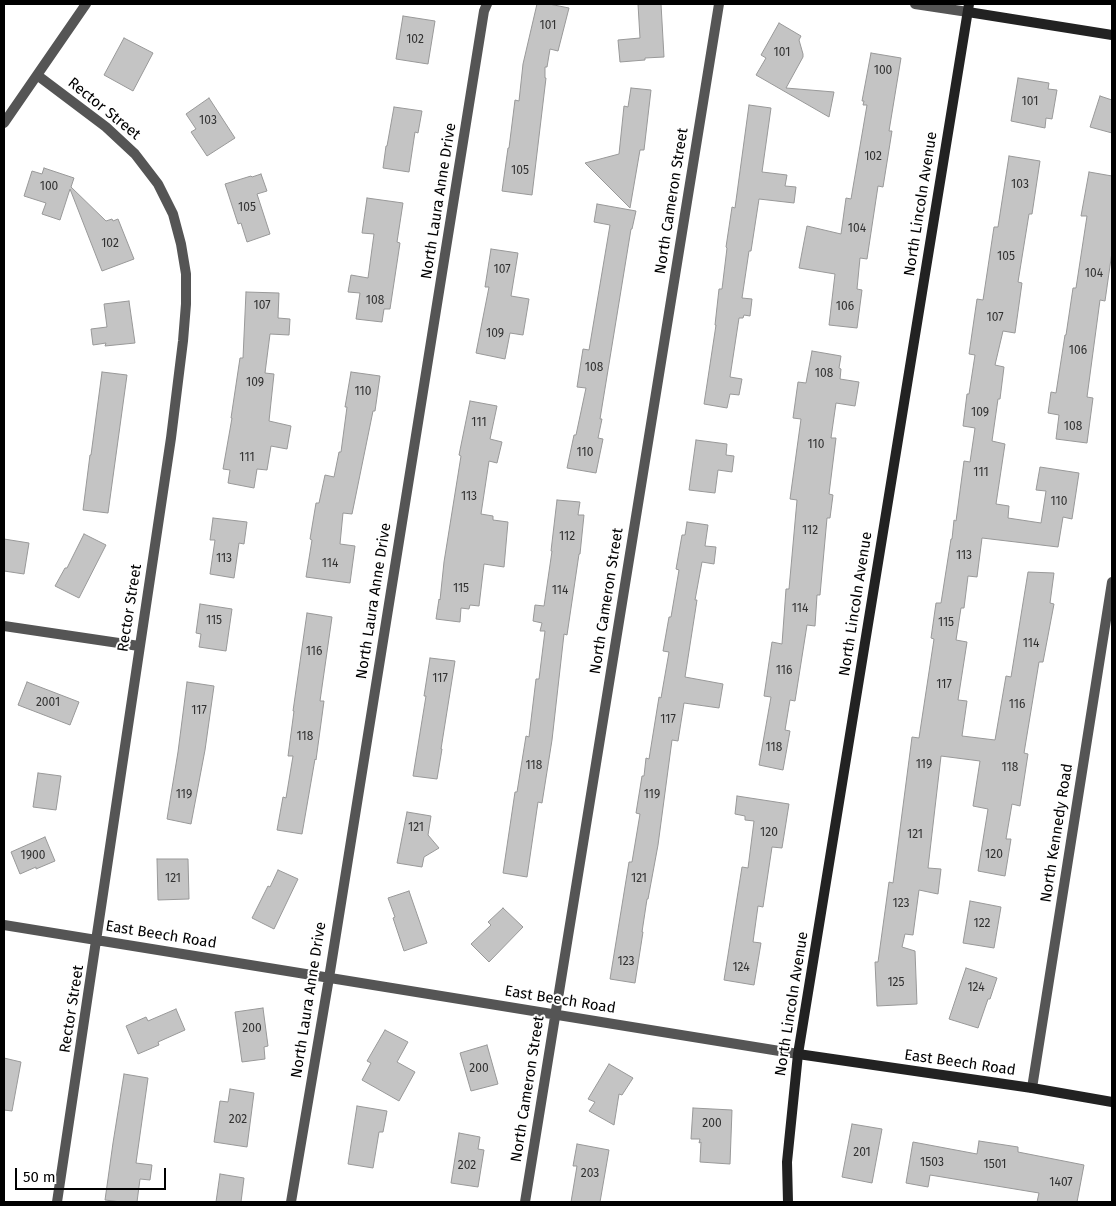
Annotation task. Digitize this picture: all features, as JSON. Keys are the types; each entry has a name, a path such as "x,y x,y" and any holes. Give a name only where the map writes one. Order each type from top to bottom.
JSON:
{"street":[{"path":"4,123 86,4"},
{"name":"North Laura Anne Drive","path":"291,1202 329,978 481,31 487,4"},
{"name":"North Cameron Street","path":"525,1202 719,4"},
{"path":"915,4 968,8 1112,35"},
{"name":"North Lincoln Avenue","path":"788,1202 787,1162 798,1054 968,8"},
{"name":"Rector Street","path":"37,75 106,127 135,154 158,184 172,214 181,244 186,274 183,341 169,447 57,1202"},
{"name":"North Kennedy Road","path":"1032,1088 1112,582"},
{"path":"4,626 139,646"},
{"name":"East Beech Road","path":"4,925 798,1054 1032,1088 1112,1102"}],"building":[{"path":"537,4 569,8 558,51 550,49 547,67 545,67 546,78 532,195 502,191 515,100 519,101 523,64"},
{"path":"638,4 661,4 664,57 620,62 618,40 640,38"},
{"path":"403,16 435,21 428,64 396,59"},
{"path":"779,23 801,36 799,40 803,54 786,88 834,92 829,117 756,75 766,58 761,55"},
{"path":"124,38 153,53 133,91 104,75"},
{"path":"871,53 901,58 889,131 892,131 883,187 878,186 867,259 860,258 857,289 862,290 857,328 829,325 835,274 799,268 807,226 841,234 846,198 851,199 867,105 863,105 864,101 862,101"},
{"path":"1018,78 1049,83 1048,89 1057,90 1052,119 1046,118 1045,128 1011,121"},
{"path":"631,88 651,90 644,150 640,150 630,208 585,163 619,154 624,106 628,107"},
{"path":"1100,96 1112,100 1112,133 1090,127"},
{"path":"209,98 235,138 207,156 191,132 196,129 186,114"},
{"path":"749,105 771,108 762,172 787,175 785,186 796,187 794,203 759,199 742,298 752,299 750,316 744,315 743,318 739,318 730,377 742,379 739,395 730,394 727,408 704,404 716,325 719,289 722,289 726,247 732,207 735,208"},
{"path":"394,107 422,111 418,133 415,132 409,172 383,168"},
{"path":"1009,156 1040,161 1032,214 1029,214 1018,282 1022,283 1015,333 1003,331 995,365 1004,367 992,441 1005,444 996,504 1009,506 1008,518 1041,523 1046,491 1036,490 1040,467 1079,473 1072,519 1063,517 1058,547 982,538 977,577 968,576 964,608 961,608 956,640 967,642 958,700 967,701 962,736 995,740 1006,676 1011,677 1028,572 1054,573 1050,603 1054,604 1043,662 1039,662 1024,753 1028,754 1020,806 1012,804 1006,839 1011,839 1005,876 978,871 988,809 973,806 980,761 941,756 928,868 941,869 938,894 919,890 913,935 905,934 902,947 915,951 917,1004 877,1006 875,962 878,962 889,882 893,883 912,737 919,738 934,639 931,638 936,603 941,603 954,520 956,521 964,461 970,462 975,428 963,426 975,355 969,354 977,299 983,300 994,227 998,227"},
{"path":"44,168 74,178 71,187 106,221 118,219 134,259 102,271 70,189 60,220 42,214 46,203 24,196 32,171 42,174"},
{"path":"1089,172 1112,176 1112,252 1105,301 1100,300 1087,397 1093,398 1087,443 1056,439 1059,415 1048,413 1051,392 1056,393 1073,288 1076,288 1087,216 1081,216"},
{"path":"261,174 267,191 257,194 270,234 247,242 241,223 238,224 225,184"},
{"path":"367,198 403,203 397,242 400,243 390,309 384,309 382,322 356,319 360,293 348,292 351,275 368,278 374,234 362,233"},
{"path":"597,204 636,211 631,229 600,419 602,419 598,438 603,439 596,473 567,468 586,388 577,387 583,349 589,350 610,225 594,222"},
{"path":"491,249 518,253 511,296 529,299 523,335 510,333 505,359 476,353 489,287 485,287"},
{"path":"246,292 279,293 278,318 290,319 289,335 270,334 265,373 274,374 269,421 291,426 287,449 271,446 267,470 257,469 254,488 228,483 230,470 223,469 240,358 243,358"},
{"path":"129,301 135,343 105,346 106,343 93,345 91,329 107,327 104,304"},
{"path":"812,351 841,356 840,379 859,382 855,406 836,403 831,438 836,438 829,494 833,495 830,518 827,518 820,595 817,595 815,626 807,625 795,701 790,700 785,730 790,731 783,770 759,765 771,697 764,696 772,642 782,644 786,589 789,589 797,500 790,499 801,419 793,418 798,382 806,383"},
{"path":"102,372 127,375 108,513 83,510"},
{"path":"351,372 380,376 375,411 373,411 352,514 343,513 340,544 355,546 350,583 306,577 316,503 319,503 325,475 334,477 339,452 341,452 347,407 345,407"},
{"path":"470,401 497,406 490,439 502,442 497,463 489,461 481,514 493,516 493,520 508,522 504,567 484,564 479,606 470,605 469,609 461,608 460,622 436,619 461,456 459,455"},
{"path":"696,440 727,444 726,455 734,456 732,472 718,470 715,493 689,490"},
{"path":"557,500 580,502 578,515 584,515 580,554 567,635 564,634 552,740 542,803 538,802 527,877 503,873 515,792 517,792 526,736 529,737 536,679 539,679 545,631 540,631 542,623 533,621 535,605 544,606"},
{"path":"213,518 247,522 244,544 239,543 234,578 210,574 215,540 210,540"},
{"path":"687,522 708,525 705,546 716,547 714,564 702,562 685,677 723,684 719,708 684,703 678,741 672,740 658,845 647,899 635,983 610,979 629,862 632,862 640,814 636,813 642,776 644,776 646,758 649,759 659,697 661,698 669,652 663,651 679,570 676,569 682,535 685,535"},
{"path":"84,534 106,545 79,598 55,586 65,568 67,568"},
{"path":"4,539 29,543 24,574 4,571"},
{"path":"200,604 232,609 226,651 199,647 201,634 196,633"},
{"path":"307,613 332,617 320,701 324,701 316,760 302,834 277,830 283,797 286,798 293,756 288,756"},
{"path":"430,658 455,661 437,779 413,776"},
{"path":"27,682 79,702 70,725 18,705"},
{"path":"187,682 214,686 205,750 191,824 167,819"},
{"path":"38,773 61,776 56,810 33,807"},
{"path":"737,796 789,804 782,848 772,847 763,907 758,906 753,942 761,943 754,985 724,980 742,867 748,868 754,821 745,820 745,816 735,814"},
{"path":"407,812 431,816 428,835 439,848 424,857 422,867 397,863"},
{"path":"45,837 55,861 20,874 11,852"},
{"path":"157,859 188,859 189,899 158,900"},
{"path":"278,870 298,879 274,929 252,918"},
{"path":"409,891 427,943 404,951 388,898"},
{"path":"970,901 1001,907 994,948 963,943"},
{"path":"503,908 523,927 489,962 471,944 491,925 488,922"},
{"path":"966,968 997,978 978,1028 949,1019"},
{"path":"263,1008 268,1046 264,1047 265,1059 242,1062 235,1012"},
{"path":"176,1009 185,1030 158,1042 159,1045 138,1054 126,1026 146,1017 148,1021"},
{"path":"385,1030 408,1042 397,1062 415,1072 399,1101 362,1080 371,1063 367,1061"},
{"path":"487,1045 498,1084 471,1091 460,1053"},
{"path":"4,1058 21,1062 12,1111 4,1110"},
{"path":"609,1064 633,1078 622,1095 619,1094 614,1125 589,1111 595,1102 588,1099"},
{"path":"124,1074 148,1078 136,1163 152,1165 150,1180 140,1179 137,1202 105,1200"},
{"path":"230,1089 254,1093 247,1147 214,1142 220,1101 228,1102"},
{"path":"357,1106 387,1111 383,1132 379,1132 373,1168 348,1164"},
{"path":"693,1108 732,1110 730,1164 700,1162 700,1139 691,1139"},
{"path":"852,1124 882,1129 872,1183 842,1177"},
{"path":"459,1133 480,1137 478,1149 484,1150 478,1187 451,1183"},
{"path":"979,1141 1018,1147 1018,1152 1084,1165 1077,1202 1037,1202 1039,1193 930,1175 928,1187 906,1183 913,1142 977,1154"},
{"path":"577,1144 609,1150 600,1202 571,1202 577,1166 573,1166"},
{"path":"220,1174 244,1178 241,1202 216,1202"}]}
